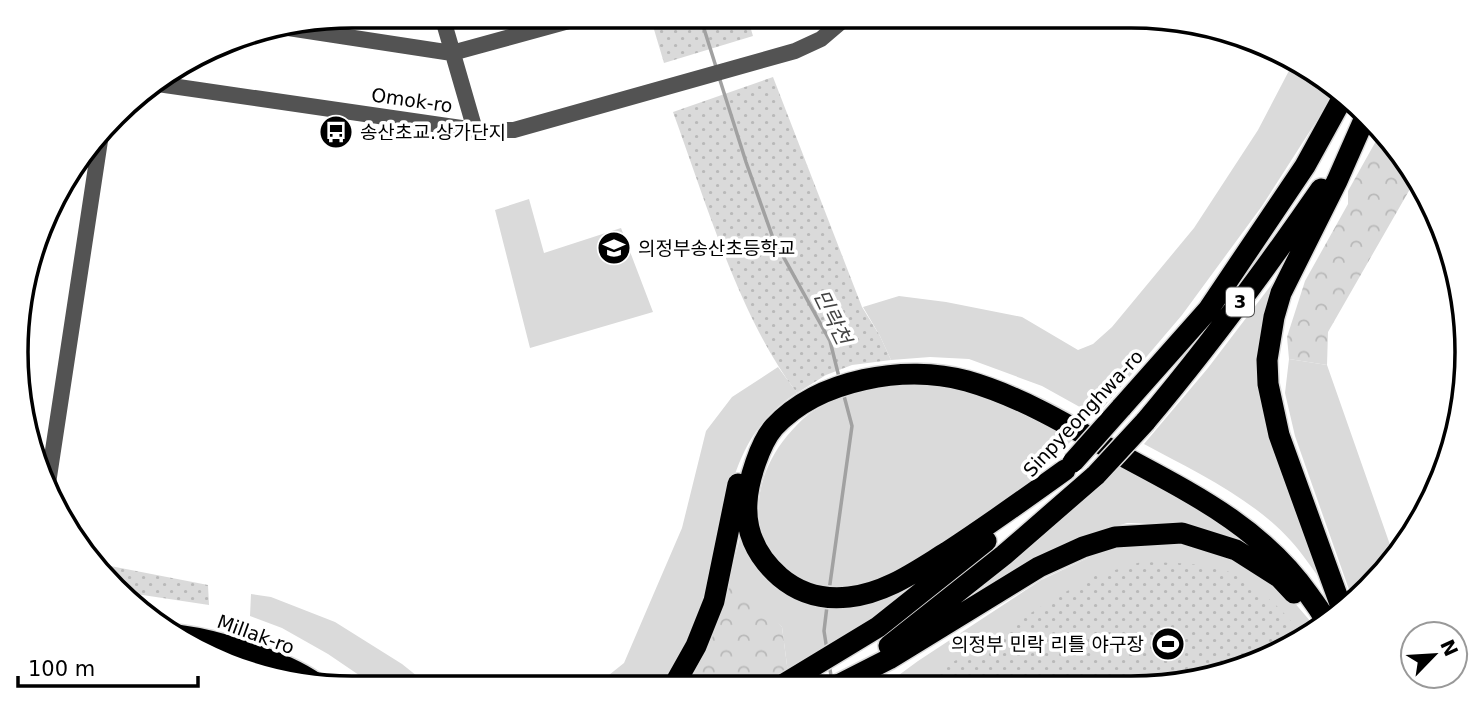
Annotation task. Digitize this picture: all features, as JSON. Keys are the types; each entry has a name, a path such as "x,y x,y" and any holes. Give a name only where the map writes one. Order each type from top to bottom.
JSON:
{"highway":[{"name":"Sinpyeonghwa-ro","path":"797,676 878,627 998,531 1069,466 1208,310 1305,166 1339,104"},
{"name":"3","path":"887,654 1096,475 1145,422 1192,367 1333,179 1360,123"},
{"path":"1333,179 1282,293 1274,317 1267,360 1268,384 1279,435 1339,601"},
{"path":"1069,466 944,554 896,583 868,594 832,598 794,589 767,566 753,542 746,521 748,490 758,457 773,429 802,398 830,379 925,364 969,370 1018,386 1081,416 1257,520 1295,554 1329,609"},
{"path":"873,372 966,381 1050,415 1204,501 1249,530 1294,573 1321,614"},
{"path":"679,676 696,646 714,601 724,561 728,528 749,453 764,425 781,406 802,398"},
{"path":"850,676 1039,567 1083,547 1115,537 1182,533 1236,550 1280,578 1315,618"}],"main road":[{"name":"Millak-ro","path":"227,650 251,652 292,670"}],"street":[{"path":"445,28 475,130"},
{"path":"309,31 452,53 543,28"},
{"name":"Omok-ro","path":"168,86 475,130 514,130 808,46 834,28"},
{"path":"50,469 99,150"}],"green space":[{"path":"654,28 751,28 753,36 664,63"},
{"path":"1290,69 1331,98 1262,206 1182,315 1096,416 1042,386 969,359 930,357 891,360 863,307 899,296 1022,317 1078,350 1093,344 1112,327 1194,228 1258,130"},
{"path":"773,77 862,307 891,360 852,365 826,375 797,393 776,363 741,294 711,220 673,112"},
{"path":"1377,140 1411,188 1328,332 1327,365 1289,359 1287,337 1305,281 1348,204 1348,191"},
{"path":"529,199 544,253 621,228 653,312 530,348 495,210"},
{"path":"1291,259 1266,338 1324,584 1291,541 1259,512 1222,486 1144,444 1208,368"},
{"path":"1289,359 1327,365 1390,546 1350,591 1295,436 1285,393"},
{"path":"778,367 797,393 775,410 758,429 745,450 728,498 704,613 668,676 608,676 624,663 682,528 706,431 732,397"},
{"path":"910,383 975,392 1075,437 1021,491 986,521 881,581 865,587 830,589 802,582 780,567 766,546 759,520 760,492 769,464 792,430 806,416 821,407 858,393"},
{"path":"1115,463 1132,465 1275,560 1176,523 1127,523 1083,536 1036,557 980,589 975,587"},
{"path":"744,523 781,589 896,593 927,580 906,597 788,673 782,627 730,575"},
{"path":"1170,540 1245,560 1293,601 1310,621 1274,643 1235,659 1173,673 1131,676 898,676 1041,580 1109,548"},
{"path":"1141,562 1221,569 1250,583 1298,630 1235,659 1173,673 1131,676 931,676 1092,577"},
{"path":"108,565 208,585 209,605 136,594"},
{"path":"730,575 747,585 782,627 788,673 783,676 688,676 708,636"},
{"path":"251,594 271,597 335,622 417,676 360,676 282,628 250,616"}],"waterway":[{"name":"민락천","path":"704,28 717,70"},
{"name":"민락천","path":"719,77 773,238 830,341 839,377"},
{"name":"민락천","path":"829,591 852,426 843,392"},
{"name":"민락천","path":"827,606 824,631 827,650"},
{"name":"민락천","path":"829,664 831,676"}],"place":[{"name":"송산초교.상가단지","path":"336,132"},
{"name":"의정부송산초등학교","path":"614,248"},
{"name":"의정부 민락 리틀 야구장","path":"1168,644"}]}
